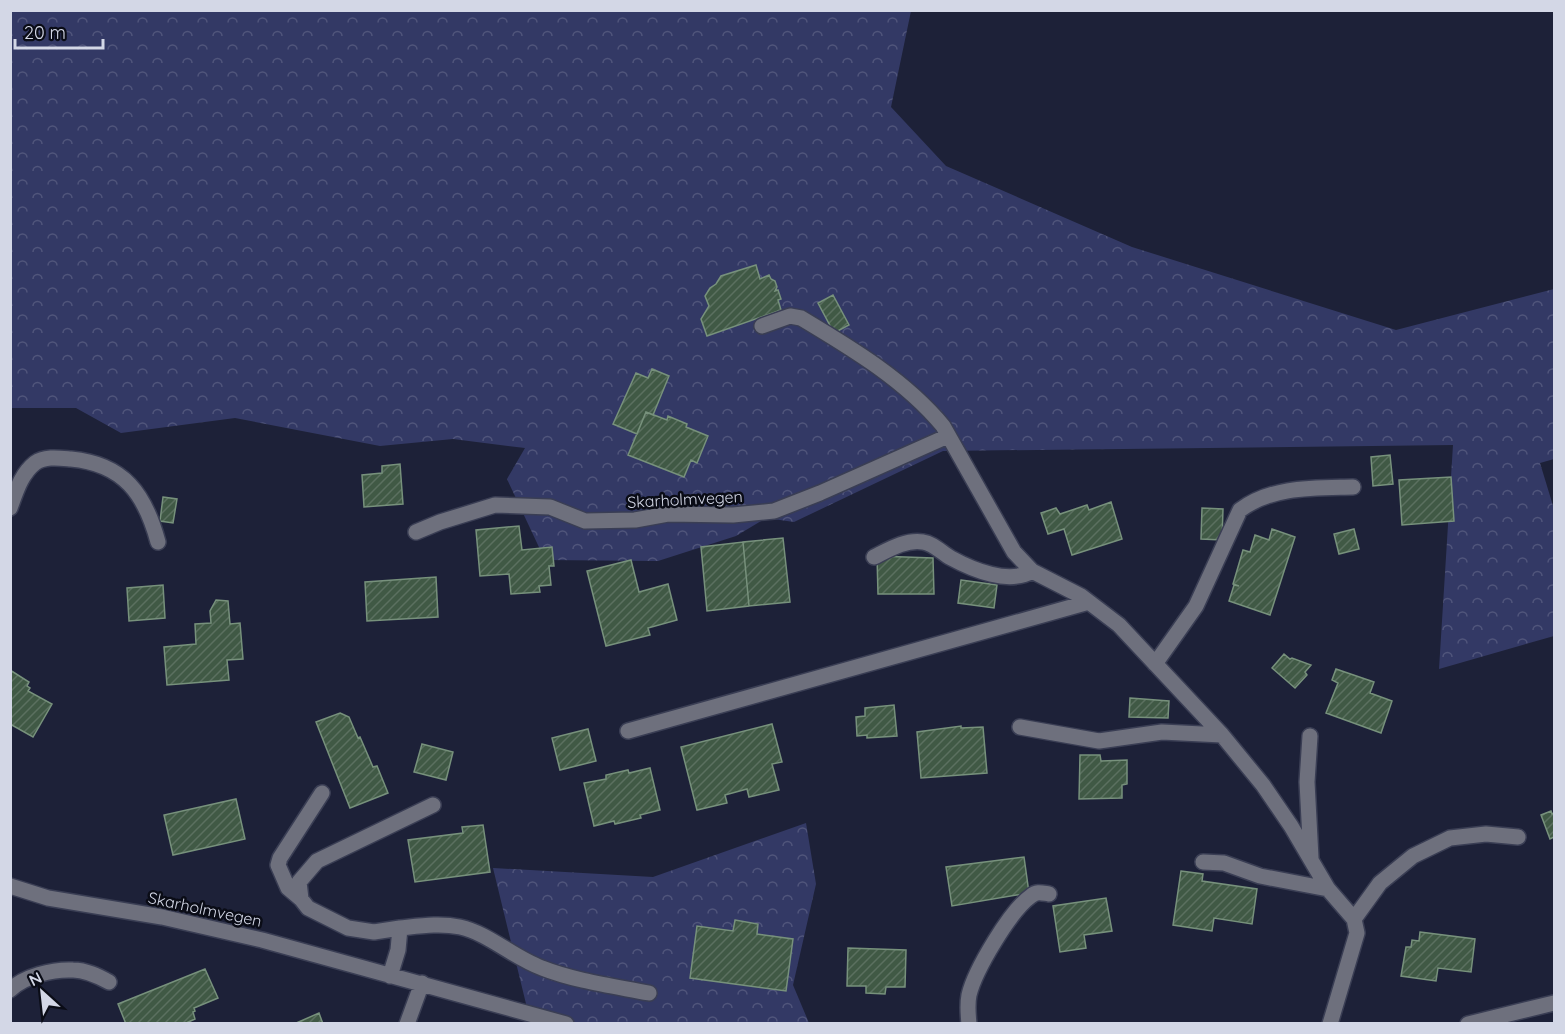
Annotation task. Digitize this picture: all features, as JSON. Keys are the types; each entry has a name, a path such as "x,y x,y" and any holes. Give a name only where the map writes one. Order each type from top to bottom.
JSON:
{"street":[{"path":"762,326 790,316 801,318 899,382 928,408 948,436 1014,552 1032,571 1089,602 1119,625 1222,735 1263,785 1291,825 1328,889 1354,920 1357,933 1330,1023"},
{"name":"Skarholmvegen","path":"416,532 440,522 495,506 550,507 585,521 635,520 668,514 733,515 774,511 948,436"},
{"path":"10,508 20,482 36,462 48,458 62,458 96,464 111,469 138,495 147,508 158,542"},
{"path":"1155,664 1196,606 1240,510 1253,500 1266,495 1315,488 1353,487"},
{"path":"874,557 902,544 926,542 970,567 992,574 1020,575 1032,571"},
{"path":"628,731 1089,602"},
{"path":"1020,727 1099,741 1162,732 1222,735"},
{"path":"1310,736 1307,782 1311,861"},
{"path":"322,793 280,858 278,865 288,888 308,908 348,927 374,932 430,924 461,927 541,968 601,984 649,993"},
{"path":"301,899 299,882 317,861 433,805"},
{"path":"1354,920 1380,883 1413,856 1450,838 1486,834 1518,837"},
{"path":"1203,862 1224,863 1260,876 1328,889"},
{"name":"Skarholmvegen","path":"10,886 48,898 162,917 262,940 566,1023"},
{"path":"969,1023 969,997 986,957 1013,915 1031,896 1039,892 1049,894"},
{"path":"390,976 398,951 400,928"},
{"path":"10,990 28,979 48,973 74,970 93,974 109,982"},
{"path":"407,1023 422,983"},
{"path":"1468,1023 1554,1003"}],"green space":[{"path":"10,11 911,11 891,107 946,166 1132,247 1396,330 1554,289 1554,459 1540,463 1554,509 1554,636 1439,669 1453,445 943,451 794,522 766,518 736,536 658,561 545,560 507,479 525,448 453,439 380,446 235,418 121,433 76,408 11,408"},
{"path":"806,823 816,884 793,985 809,1023 560,1024 529,1016 493,868 653,877"}],"building":[{"path":"756,265 760,279 769,275 775,281 777,287 775,291 778,290 781,299 778,300 781,310 707,336 701,319 709,306 705,296 710,288 721,276"},
{"path":"833,295 849,325 834,333 818,303"},
{"path":"652,369 669,376 653,415 646,412 637,434 613,424 636,373 648,378"},
{"path":"646,412 667,420 668,416 708,436 697,463 691,460 684,477 628,455"},
{"path":"1390,455 1393,484 1373,486 1371,457"},
{"path":"400,464 403,504 364,507 362,475 382,473 382,466"},
{"path":"1451,477 1454,521 1402,525 1399,480"},
{"path":"163,497 177,499 173,523 160,521"},
{"path":"1111,502 1122,539 1072,555 1064,529 1048,534 1041,513 1056,508 1060,514 1087,505 1089,510"},
{"path":"1202,508 1223,509 1222,540 1201,539"},
{"path":"519,526 522,550 552,547 554,566 549,566 551,585 539,586 540,592 511,594 509,574 480,576 476,530"},
{"path":"1272,529 1295,537 1270,615 1229,601 1234,585 1239,586 1233,584 1243,550 1250,552 1255,535 1269,540"},
{"path":"1354,529 1359,549 1339,554 1334,534"},
{"path":"783,538 790,602 749,606 743,542"},
{"path":"743,542 749,606 707,611 701,547"},
{"path":"877,556 933,558 934,594 878,594"},
{"path":"631,560 639,592 668,584 677,620 648,628 650,635 606,646 587,571"},
{"path":"436,577 438,617 367,621 365,582"},
{"path":"961,580 997,585 994,608 958,603"},
{"path":"163,585 165,618 129,621 127,588"},
{"path":"216,600 228,601 230,624 240,623 243,659 227,660 229,680 167,685 164,647 196,644 195,624 211,623 210,611"},
{"path":"1284,654 1290,659 1311,665 1305,672 1307,675 1295,688 1272,668"},
{"path":"1336,669 1374,682 1370,693 1392,701 1381,733 1326,713 1338,683 1332,680"},
{"path":"10,670 29,682 28,691 52,704 33,737 10,724"},
{"path":"1130,698 1169,701 1168,718 1129,717"},
{"path":"894,705 897,736 867,738 867,735 857,736 856,717 865,716 865,708"},
{"path":"340,713 349,717 373,767 377,766 388,793 350,808 316,722"},
{"path":"772,724 782,762 772,764 779,790 749,797 747,789 725,795 727,803 697,810 681,747"},
{"path":"961,726 961,728 983,727 987,773 921,778 917,732"},
{"path":"588,729 596,761 560,770 552,738"},
{"path":"422,744 453,752 446,780 414,772"},
{"path":"1080,755 1100,755 1101,761 1127,760 1127,784 1122,785 1122,798 1079,799"},
{"path":"650,768 660,810 640,815 641,818 594,826 584,783 606,779 606,775 628,770 629,773"},
{"path":"236,799 245,839 173,855 164,815"},
{"path":"1551,811 1552,814 1554,813 1554,837 1550,839 1541,815"},
{"path":"483,825 490,872 415,882 408,840 463,833 462,827"},
{"path":"1024,857 1029,893 952,906 946,867"},
{"path":"1181,871 1203,874 1202,881 1257,889 1252,924 1214,918 1212,931 1173,925"},
{"path":"1106,898 1112,931 1084,935 1086,948 1060,952 1053,906"},
{"path":"735,920 758,924 757,934 793,939 786,991 690,978 697,926 733,931"},
{"path":"1420,932 1475,939 1471,972 1438,968 1436,981 1401,976 1406,947 1411,947 1412,940 1419,941"},
{"path":"848,948 906,950 905,987 886,987 885,994 866,993 866,986 847,986"},
{"path":"205,969 218,998 194,1008 195,1019 184,1024 126,1024 118,1004"},
{"path":"319,1013 323,1024 294,1024"}]}
